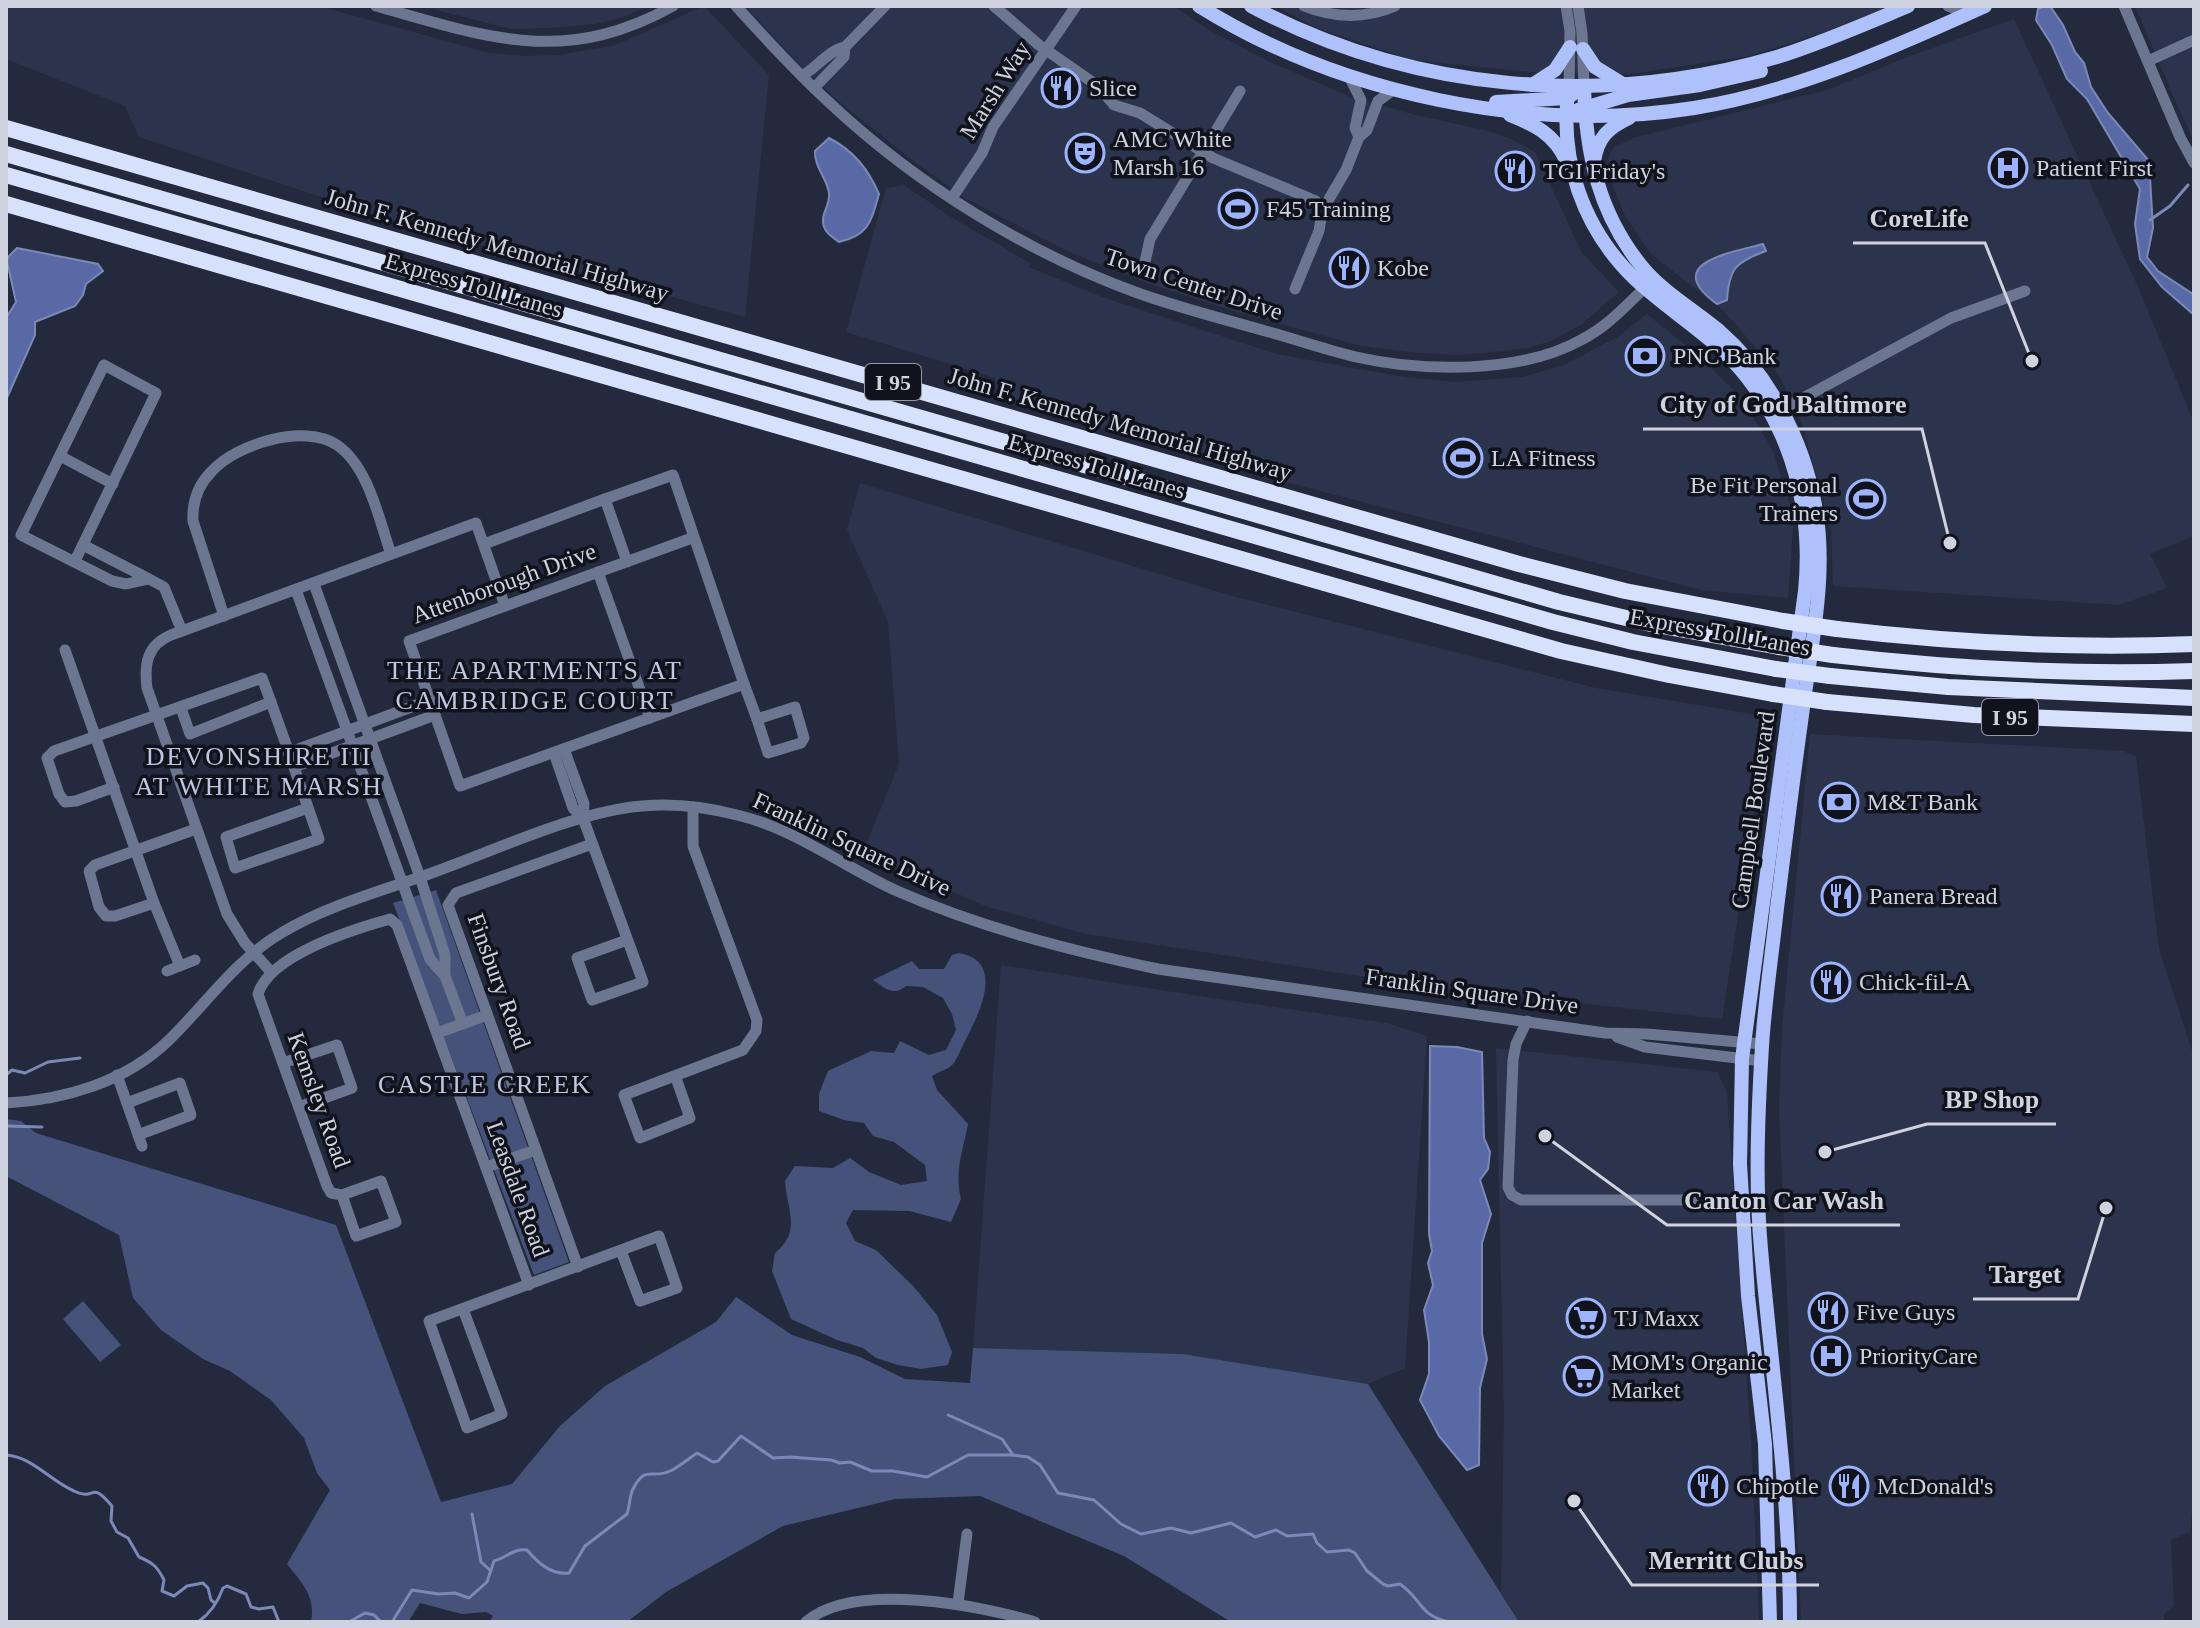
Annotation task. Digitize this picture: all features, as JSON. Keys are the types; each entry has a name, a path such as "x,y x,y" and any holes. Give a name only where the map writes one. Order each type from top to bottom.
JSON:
{"highway":[{"name":"John F. Kennedy Memorial Highway","path":"6,128 1504,559 1625,591 1783,621 1918,638 2043,645 2194,644"},
{"name":"Express Toll Lanes","path":"6,154 1559,602 1671,628 1833,655 2021,670 2194,671"},
{"name":"Express Toll Lanes","path":"6,175 1523,614 1633,642 1830,676 1948,687 2194,698"},
{"name":"I 95","path":"6,204 1546,647 1669,675 1827,702 1974,715 2194,724"}],"main road":[{"path":"1199,6 1298,57 1393,90 1486,107 1567,115 1628,95 1734,78 1769,69 1774,58"},
{"path":"1251,6 1310,34 1382,59 1455,77 1573,90"},
{"path":"1584,111 1637,114 1696,108 1767,92 1830,71 1985,6"},
{"path":"1469,104 1681,78 1774,58 1905,7"},
{"path":"1532,85 1552,73 1577,48 1601,73 1625,85"},
{"name":"Campbell Boulevard","path":"1573,90 1584,111 1586,141 1596,183 1650,283"},
{"name":"Campbell Boulevard","path":"1573,90 1567,115 1568,149 1573,175 1588,215 1613,255 1650,283 1702,331 1777,412 1802,453 1818,522 1820,572 1762,1044 1757,1159 1760,1246 1782,1443 1790,1622"},
{"path":"1486,107 1547,132 1560,146 1573,175"},
{"path":"1593,169 1600,138 1616,124 1637,114"},
{"name":"Campbell Boulevard","path":"1770,1622 1765,1444 1748,1296 1740,1164 1743,1052 1807,560 1807,531 1801,492 1777,412"}],"street":[{"path":"376,6 489,37 539,42 608,34 635,25 673,6"},
{"name":"Town Center Drive","path":"736,6 814,88 872,140 952,198 1059,259 1135,292 1316,346 1398,364 1480,366 1534,359 1557,351 1613,319 1650,283"},
{"path":"802,76 816,68 836,49 845,47 885,6"},
{"path":"994,6 1046,50 1098,86 1114,105 1140,113 1202,153 1316,201"},
{"name":"Marsh Way","path":"952,198 982,153 993,127 1076,6"},
{"path":"1304,6 1346,16 1372,14 1395,6"},
{"path":"1566,6 1577,48"},
{"path":"1573,90 1578,6"},
{"path":"1948,6 1968,13"},
{"path":"2124,6 2194,163"},
{"path":"2148,61 2194,40"},
{"path":"814,88 844,57 845,47"},
{"path":"1349,76 1361,100 1355,128 1359,137"},
{"path":"1322,212 1330,208 1329,199 1346,170 1359,137 1367,130 1378,101 1393,90"},
{"path":"1145,262 1150,239 1240,91"},
{"path":"1316,201 1322,196 1329,199"},
{"path":"1316,201 1317,209 1322,212"},
{"path":"1295,289 1319,231 1322,212"},
{"path":"1777,412 1951,318 2025,291"},
{"path":"75,561 156,393 104,365 21,535 112,581 126,584 149,579"},
{"path":"224,616 193,521 192,505 210,472 227,457 276,438 305,434 321,437 339,446 363,479 391,554"},
{"path":"60,456 113,484"},
{"path":"484,544 673,475 768,753 801,743 804,738 795,707 757,719"},
{"name":"Attenborough Drive","path":"605,499 627,562"},
{"path":"272,973 252,953 227,914 147,688 147,658 159,640 476,523 505,606"},
{"name":"Attenborough Drive","path":"692,538 409,641 460,786 744,684"},
{"path":"83,545 164,587 182,631"},
{"path":"598,572 650,718"},
{"path":"314,584 420,877 445,955 445,976 463,1024"},
{"path":"296,590 430,959 445,976"},
{"path":"65,650 154,903 180,966"},
{"path":"114,787 65,802 46,762 51,752 262,678 319,839 235,868 226,837 308,808"},
{"path":"288,753 430,700"},
{"path":"181,708 190,734 271,702"},
{"path":"294,767 435,715"},
{"path":"559,751 573,808 583,818 643,982 592,1000 577,958 627,940"},
{"name":"Franklin Square Drive","path":"6,1103 70,1094 117,1075 166,1043 252,953 283,931 312,917 583,818 642,806 693,807 755,820 909,896 958,916 1046,944 1158,969 1605,1033 1645,1047 1743,1052 1762,1061"},
{"path":"676,1078 690,1118 640,1138 624,1095 676,1078 743,1050 756,1031 757,1020 693,846 693,807"},
{"path":"154,903 108,917 101,912 89,876 90,869 196,829"},
{"name":"Finsbury Road","path":"578,1267 448,905 451,897 592,844"},
{"name":"Leasdale Road","path":"272,973 305,951 390,919 397,925 529,1285"},
{"path":"167,971 195,960"},
{"name":"Kemsley Road","path":"272,973 261,983 258,994 327,1186 331,1193 342,1195 381,1181 396,1222 356,1236 342,1195"},
{"path":"437,1033 487,1015"},
{"path":"1527,1021 1516,1044 1513,1060 1508,1187 1512,1195 1521,1200 1742,1200"},
{"name":"Franklin Square Drive","path":"1743,1052 1762,1044"},
{"path":"283,1063 337,1045 352,1088 299,1107"},
{"path":"117,1075 140,1141 191,1115 180,1083 127,1103"},
{"path":"486,1167 536,1150"},
{"path":"463,1309 502,1414 467,1428 429,1321 659,1236 677,1288 640,1301 621,1251"},
{"path":"958,1603 967,1534"},
{"path":"806,1622 823,1611 879,1600 958,1603 1035,1622"}],"shaded area":[{"path":"6,6 319,6 489,53 523,56 558,55 616,45 704,6 769,75 745,317 443,237 139,137 125,106 6,59"},
{"path":"421,6 649,6 621,18 595,24 511,29"},
{"path":"745,6 1173,6 1209,30 1270,62 1351,97 1488,131 1535,152 1582,253 1619,292 1582,324 1551,341 1528,348 1462,355 1361,346 1230,310 1147,283 1067,251 965,198 838,101"},
{"path":"1275,6 1892,6 1749,56 1631,74 1532,72 1412,60 1317,28"},
{"path":"2050,6 2063,25 2075,52 2084,63 2091,87 2108,113 2149,161 2153,228 2147,257 2158,271 2193,294 2194,315 2162,287 2140,259 2135,224 2140,189 2087,99 2067,79 2052,45 2036,20 2038,9"},
{"path":"2135,6 2194,6 2194,141 2177,105"},
{"path":"2014,19 2139,289 2194,423 2194,536 2150,554 2167,588 2119,605 1833,586 1831,529 1803,427 1779,375 1724,311 1651,254 1625,216 1605,166 1613,148 1633,138 1827,90"},
{"path":"829,138 859,162 879,194 874,212 863,231 839,242 823,224 829,193 815,157 815,151"},
{"path":"904,185 954,219 1030,263 1029,267 1102,297 1276,354 1404,377 1454,382 1522,377 1564,365 1619,336 1647,314 1701,358 1742,399 1772,449 1794,517 1788,598 1701,590 1209,462 997,394 995,378 846,332 886,188"},
{"path":"1763,244 1766,251 1741,263 1732,273 1727,300 1717,304 1702,290 1696,279 1698,269 1707,262"},
{"path":"17,248 98,264 103,271 86,284 75,306 35,322 35,335 6,400 6,318 16,302 7,261"},
{"path":"860,483 1232,596 1596,688 1769,717 1722,1019 1411,984 1086,934 985,906 863,852 899,764 888,622 847,530"},
{"path":"1810,734 2123,751 2136,757 2159,949 2194,1057 2194,1492 2190,1532 2171,1540 2174,1606 2164,1614 2164,1622 1801,1622 1779,1108 1782,1028"},
{"path":"436,890 569,1262 534,1275 393,903"},
{"path":"959,953 973,958 982,966 985,990 977,1017 955,1062 932,1076 937,1090 968,1124 959,1171 961,1199 951,1222 909,1211 853,1210 846,1223 855,1241 876,1250 937,1315 952,1352 948,1365 921,1369 876,1358 863,1348 791,1319 772,1271 775,1253 783,1245 791,1228 785,1181 795,1166 833,1168 850,1158 869,1172 901,1185 927,1181 925,1165 894,1142 873,1136 864,1123 819,1111 819,1094 828,1071 871,1051 894,1053 900,1041 929,1055 946,1050 956,1030 943,998 923,987 906,986 897,991 889,990 873,980 912,961 919,969 944,969 952,955"},
{"path":"1001,965 1387,1023 1427,1036 1405,1368 1368,1384 1183,1354 973,1348"},
{"path":"1430,1046 1482,1052 1484,1138 1490,1152 1488,1169 1480,1180 1491,1214 1482,1243 1482,1334 1487,1359 1480,1388 1479,1465 1467,1470 1439,1436 1420,1400 1429,1374 1429,1342 1424,1310 1433,1285 1428,1263 1432,1251 1429,1234"},
{"path":"1496,1048 1717,1072 1727,1092 1751,1441 1759,1622 1519,1622 1501,1592 1504,1414"},
{"path":"6,1119 21,1121 36,1133 336,1225 441,1502 512,1484 560,1426 605,1386 716,1322 736,1297 792,1335 860,1357 905,1379 970,1383 973,1348 1183,1354 1368,1384 1519,1622 1231,1622 1124,1556 980,1496 895,1499 783,1526 666,1592 627,1622 489,1622 493,1616 486,1612 462,1614 420,1603 408,1622 311,1622 310,1597 287,1564 330,1490 317,1473 304,1438 271,1400 230,1371 203,1359 161,1330 133,1298 119,1235 6,1176"},
{"path":"83,1301 121,1345 100,1362 63,1319"}],"waterway":[{"path":"2150,220 2170,206 2188,185"},
{"path":"6,1075 12,1070 25,1073 48,1062 80,1058"},
{"path":"6,1126 42,1127"},
{"path":"948,1415 1002,1439 1013,1455"},
{"path":"392,1622 412,1590 455,1593 469,1598 487,1582 494,1561 518,1550 527,1550 540,1564 551,1570 569,1573 585,1546 627,1514 632,1492 642,1477 670,1471 697,1453 713,1462 718,1461 741,1436 773,1458 850,1462 872,1471 927,1477 968,1455 1028,1457 1040,1465 1058,1493 1094,1500 1121,1524 1141,1534 1171,1528 1191,1533 1231,1523 1255,1537 1276,1530 1287,1536 1313,1534 1327,1552 1349,1550 1355,1553 1367,1571 1383,1584 1400,1584 1426,1611 1449,1622"},
{"path":"6,1455 25,1460 81,1494 100,1494 112,1506 111,1521 117,1532 128,1538 139,1557 159,1571 164,1580 162,1591 174,1596 187,1586 203,1583 215,1603"},
{"path":"472,1514 481,1562 491,1571"},
{"path":"198,1622 210,1611 227,1586 246,1594 251,1607 273,1607 279,1622"},
{"path":"349,1622 365,1613 374,1615 381,1622"}],"place":[{"name":"Slice","path":"1061,88"},
{"name":"AMC White Marsh 16","path":"1085,153"},
{"name":"Patient First","path":"2008,168"},
{"name":"TGI Friday's","path":"1515,171"},
{"name":"F45 Training","path":"1238,209"},
{"name":"Kobe","path":"1349,268"},
{"name":"PNC Bank","path":"1645,356"},
{"name":"CoreLife","path":"2032,361"},
{"name":"LA Fitness","path":"1463,458"},
{"name":"Be Fit Personal Trainers","path":"1866,499"},
{"name":"City of God Baltimore","path":"1950,543"},
{"name":"M&T Bank","path":"1839,802"},
{"name":"Panera Bread","path":"1841,896"},
{"name":"Chick-fil-A","path":"1831,982"},
{"name":"Canton Car Wash","path":"1545,1136"},
{"name":"BP Shop","path":"1825,1152"},
{"name":"Target","path":"2106,1208"},
{"name":"Five Guys","path":"1828,1312"},
{"name":"TJ Maxx","path":"1586,1318"},
{"name":"PriorityCare","path":"1831,1356"},
{"name":"MOM's Organic Market","path":"1583,1376"},
{"name":"Chipotle","path":"1708,1486"},
{"name":"McDonald's","path":"1849,1486"},
{"name":"Merritt Clubs","path":"1574,1501"}],"district":[{"name":"THE APARTMENTS AT CAMBRIDGE COURT","path":"535,685"},
{"name":"DEVONSHIRE III AT WHITE MARSH","path":"259,771"},
{"name":"CASTLE CREEK","path":"485,1084"}]}
